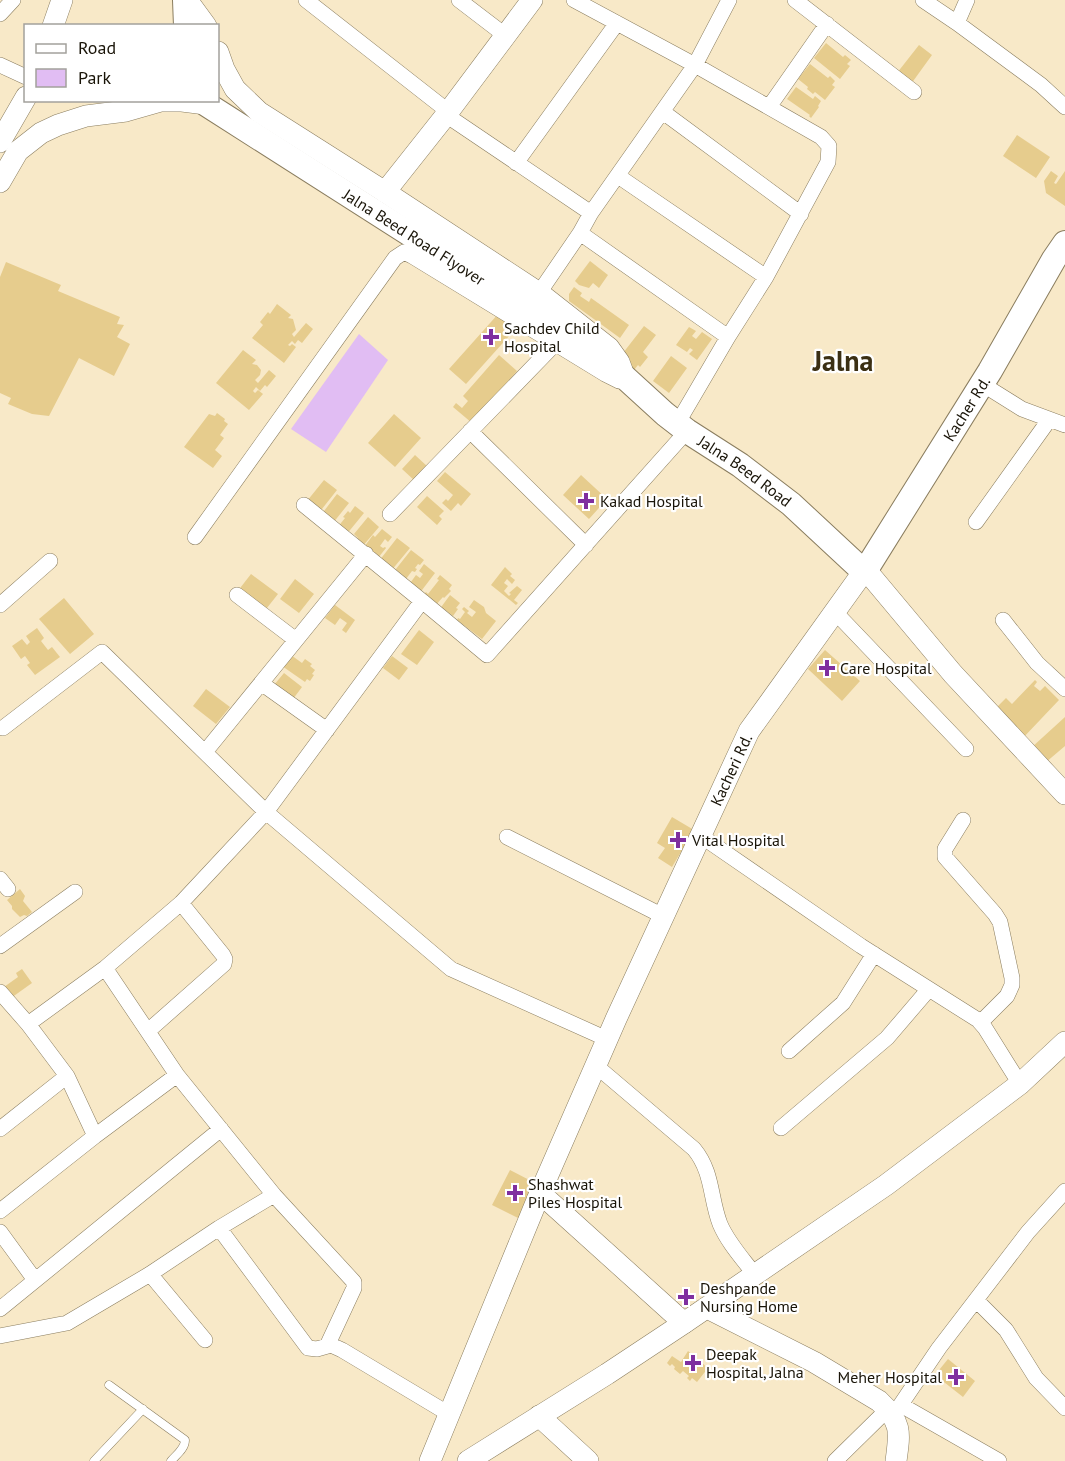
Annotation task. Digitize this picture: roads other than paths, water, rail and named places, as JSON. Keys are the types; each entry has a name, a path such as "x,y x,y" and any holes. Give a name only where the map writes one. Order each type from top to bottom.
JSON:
{"main road":[{"path":"186,0 186,24"},
{"name":"Jalna Beed Road Flyover","path":"205,102 608,362 629,381"},
{"name":"Kacher Rd.","path":"865,570 982,384 1065,243"},
{"name":"Jalna Beed Road","path":"629,381 682,428 740,465 791,504 860,570 865,570"}],"street":[{"path":"0,14 14,0"},
{"path":"55,24 62,0"},
{"path":"186,0 204,24"},
{"path":"306,0 448,114 591,213"},
{"path":"459,0 506,36"},
{"path":"385,192 448,114 532,0"},
{"path":"304,505 487,655 586,545 682,428 728,337 766,278 801,214 828,162 829,146 821,137 695,65 574,0"},
{"path":"795,0 914,92"},
{"path":"923,0 957,22 1041,85 1065,107"},
{"path":"957,22 967,0"},
{"path":"539,292 580,233 591,213 695,65 726,1"},
{"path":"516,163 617,23"},
{"path":"769,107 827,24"},
{"path":"219,55 235,89 259,112 539,292 609,348 629,381"},
{"path":"0,65 24,76"},
{"path":"0,142 24,100"},
{"path":"0,182 18,151 41,133 86,116 126,111 158,102"},
{"path":"663,112 801,214"},
{"path":"618,176 766,278"},
{"path":"580,233 728,337"},
{"path":"195,537 395,258 404,252 612,378 629,381"},
{"path":"390,514 555,344"},
{"path":"982,384 1022,410 1065,425"},
{"path":"976,522 1049,420"},
{"path":"470,431 586,545"},
{"path":"205,752 366,554"},
{"path":"0,605 50,561"},
{"path":"865,570 953,674 1065,794"},
{"name":"Kacheri Rd.","path":"430,1461 540,1192 616,1018 749,731 865,570"},
{"path":"237,595 296,640"},
{"path":"28,1024 105,968 181,903 266,812 422,601"},
{"path":"835,612 966,749"},
{"path":"1004,620 1037,663 1065,689"},
{"path":"1,728 102,652 266,812 451,969 607,1039"},
{"path":"261,683 327,730"},
{"path":"963,820 945,849 945,857 1000,922 1012,981 1009,992 981,1022"},
{"path":"701,836 874,954 981,1022 1020,1084"},
{"path":"507,837 663,916"},
{"path":"0,946 75,892"},
{"path":"148,1031 224,964 223,955 181,903"},
{"path":"789,1051 843,1003 874,954"},
{"path":"105,968 177,1074 274,1195 354,1282 354,1288 333,1347"},
{"path":"781,1128 887,1038 929,989"},
{"path":"0,992 28,1024 67,1076 95,1136"},
{"path":"468,1461 707,1308 886,1185 1020,1084 1065,1042"},
{"path":"596,1065 701,1157 726,1236 755,1275"},
{"path":"0,1211 177,1074"},
{"path":"1,1127 67,1076"},
{"path":"0,1309 221,1129"},
{"path":"835,1461 894,1410 1028,1232 1065,1191"},
{"path":"540,1192 684,1323"},
{"path":"0,1336 68,1323 274,1195"},
{"path":"219,1228 306,1346 312,1349 333,1347 449,1414"},
{"path":"0,1232 35,1280"},
{"path":"150,1274 205,1340"},
{"path":"976,1300 1006,1330 1036,1378 1065,1408"},
{"path":"707,1308 814,1362 894,1410 999,1461"},
{"path":"894,1410 900,1434 896,1461"},
{"path":"539,1416 588,1461"}],"lane":[{"path":"109,1385 185,1440 182,1449 171,1461"},
{"path":"94,1461 142,1409"}],"place":[{"name":"Sachdev Child Hospital","path":"491,337"},
{"name":"Kakad Hospital","path":"586,501"},
{"name":"Care Hospital","path":"827,668"},
{"name":"Vital Hospital","path":"678,840"},
{"name":"Shashwat Piles Hospital","path":"515,1193"},
{"name":"Deshpande Nursing Home","path":"686,1297"},
{"name":"Deepak Hospital, Jalna","path":"693,1363"},
{"name":"Meher Hospital","path":"956,1377"}],"district":[{"name":"Jalna","path":"843,360"}]}
